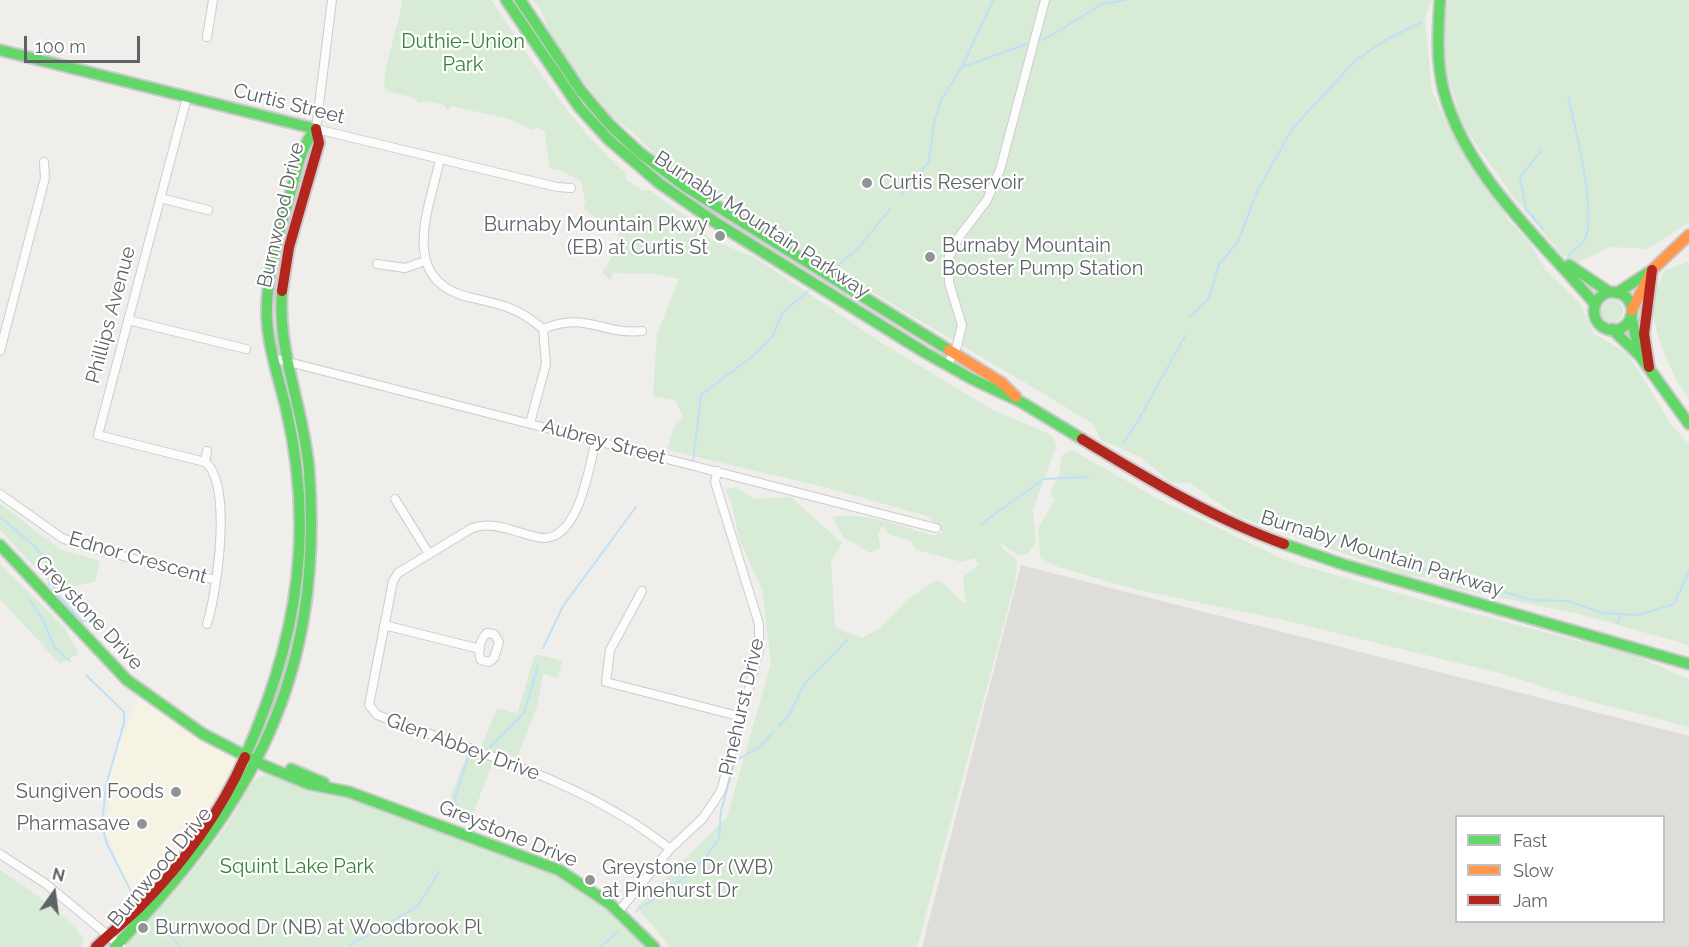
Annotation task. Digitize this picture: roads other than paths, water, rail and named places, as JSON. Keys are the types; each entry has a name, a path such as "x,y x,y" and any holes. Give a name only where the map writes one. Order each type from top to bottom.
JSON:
{"street":[{"path":"207,37 213,0"},
{"path":"316,129 332,0"},
{"name":"Burnaby Mountain Parkway","path":"506,0 587,117 647,174 707,215 948,364 995,392 1021,402 1173,495 1242,529 1346,565 1687,662"},
{"name":"Burnaby Mountain Parkway","path":"520,0 584,93 624,139 648,159 686,187 1002,383 1021,402"},
{"path":"948,364 954,354 962,325 949,283 949,257 959,237 987,200 1000,170 1044,0"},
{"path":"1440,0 1436,48 1439,75 1450,116 1470,153 1595,304 1597,321 1612,329 1640,356 1689,424"},
{"name":"Curtis Street","path":"0,50 557,188 571,188"},
{"name":"Phillips Avenue","path":"187,97 98,435 205,462"},
{"name":"Burnwood Drive","path":"107,936 145,903 185,855 216,810 249,753 268,711 280,669 290,622 298,563 300,518 295,463 267,325 272,268 306,140 316,129"},
{"name":"Burnwood Drive","path":"118,946 152,910 211,839 260,759 295,664 303,628 311,566 312,510 303,425 281,331 280,298 286,265 319,143 316,129"},
{"path":"440,159 423,234 424,261 436,278 448,289 518,310 543,328 546,364 530,423"},
{"path":"0,351 45,177 44,162"},
{"path":"160,198 208,210"},
{"path":"1595,304 1600,296 1613,292 1652,270 1689,235"},
{"path":"1556,257 1627,299 1640,356"},
{"path":"377,264 405,268 424,261"},
{"path":"1612,329 1624,326 1652,270"},
{"path":"1650,370 1644,334 1652,270"},
{"path":"128,320 246,349"},
{"path":"543,328 566,321 583,321 628,333 642,332"},
{"name":"Aubrey Street","path":"273,358 936,528"},
{"name":"Glen Abbey Drive","path":"596,440 578,509 561,531 547,538 483,525 472,528 398,573 393,580 369,696 373,711 582,792 624,815 670,849"},
{"path":"207,451 205,462 213,468 217,478 221,538 216,580 207,624"},
{"name":"Pinehurst Drive","path":"619,910 670,849 703,818 721,791 759,651 760,632 715,482 717,471"},
{"name":"Ednor Crescent","path":"0,495 62,538 80,545 216,580"},
{"path":"395,500 429,554"},
{"name":"Greystone Drive","path":"0,545 127,680 149,699 185,720 203,734 329,786 559,870 619,910 654,947"},
{"path":"642,591 610,650 606,682 742,717"},
{"path":"384,624 480,649"},
{"path":"0,854 46,884 118,946"},
{"path":"96,947 107,936"}],"waterway":[{"path":"901,196 929,161 934,123 941,100 962,67 993,0"},
{"path":"1040,40 1049,37 1102,4 1126,0"},
{"path":"1190,316 1209,299 1219,264 1238,242 1257,192 1292,129 1356,60 1384,41 1422,22"},
{"path":"962,67 1027,44"},
{"path":"1568,97 1584,169 1588,210 1585,239 1569,256"},
{"path":"1541,151 1520,177 1526,209 1543,229"},
{"path":"837,266 858,249 890,209"},
{"path":"693,462 701,395 754,355 772,337 783,312 808,291"},
{"path":"1123,444 1185,336"},
{"path":"981,524 1044,479 1088,477"},
{"path":"543,648 563,606 636,507"},
{"path":"0,517 33,545 53,568 49,585"},
{"path":"1375,555 1532,600 1568,601 1603,613 1639,615 1674,604 1689,571"},
{"path":"51,583 55,591 82,621 87,621"},
{"path":"29,599 42,618 55,648 70,661"},
{"path":"1618,623 1621,614"},
{"path":"779,726 789,716 805,683 848,639"},
{"path":"490,747 524,713 538,666"},
{"path":"86,675 124,712 124,723 106,785 102,826 107,844 134,897"},
{"path":"636,911 676,884 703,860 719,839 721,811 735,761 761,746 773,732"},
{"path":"457,813 455,798 468,758"},
{"path":"350,945 417,907 439,872"},
{"path":"158,917 180,947"},
{"path":"601,947 617,932"}],"place":[{"name":"Curtis Reservoir","path":"867,183"},
{"name":"Burnaby Mountain Pkwy (EB) at Curtis St","path":"720,236"},
{"name":"Burnaby Mountain Booster Pump Station","path":"930,257"},
{"name":"Sungiven Foods","path":"176,792"},
{"name":"Pharmasave","path":"142,824"},
{"name":"Greystone Dr (WB) at Pinehurst Dr","path":"590,880"},
{"name":"Burnwood Dr (NB) at Woodbrook Pl","path":"143,928"}],"park label":[{"name":"Duthie-Union Park","path":"463,54"},
{"name":"Squint Lake Park","path":"297,867"}]}
